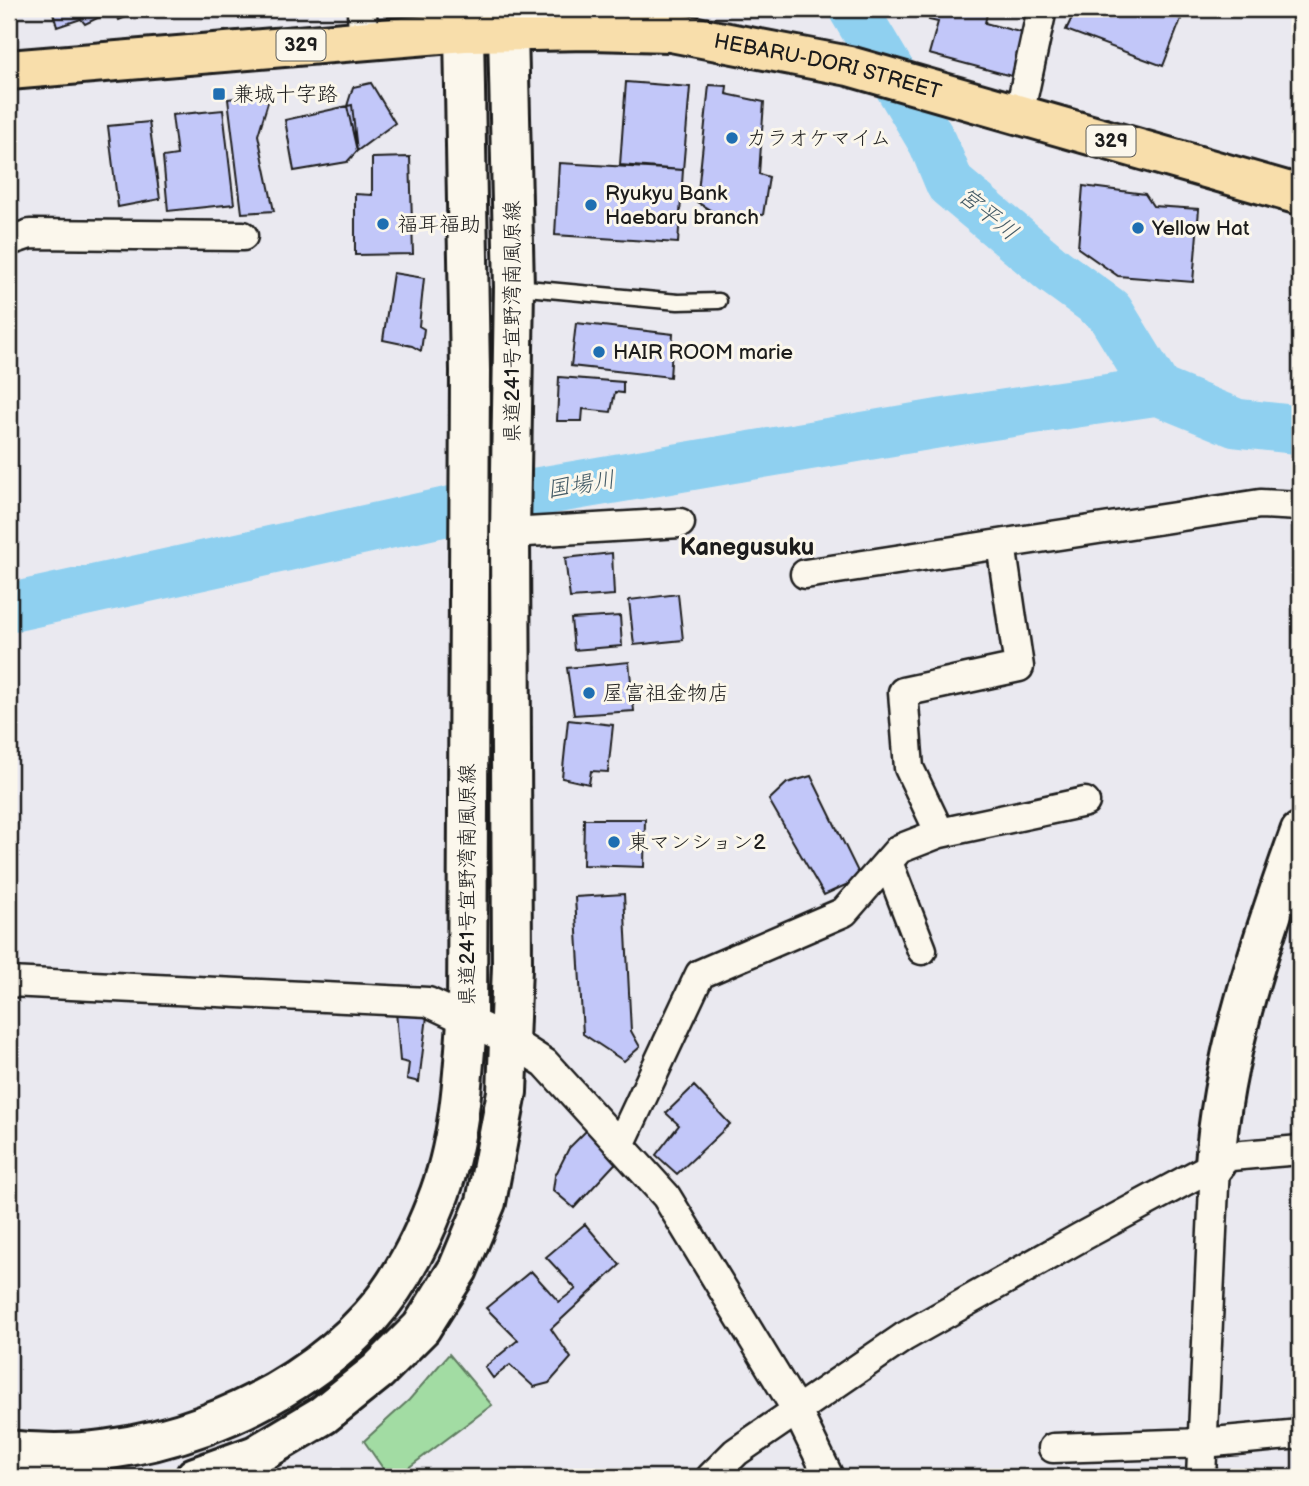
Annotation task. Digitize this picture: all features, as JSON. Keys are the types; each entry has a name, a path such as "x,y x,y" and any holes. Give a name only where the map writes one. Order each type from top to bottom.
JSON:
{"highway":[{"name":"HEBARU-DORI STREET","path":"9,70 363,24 464,32 670,32 849,66 1300,195"}],"main road":[{"name":"県道241号宜野湾南風原線","path":"9,1450 124,1448 160,1440 215,1421 321,1363 370,1317 408,1264 437,1202 453,1146 463,1087 467,1021 470,451 464,32"},
{"name":"県道241号宜野湾南風原線","path":"195,1477 256,1455 323,1415 378,1371 421,1328 457,1269 486,1202 507,1092 509,1040 510,528 514,287 508,32"},
{"path":"1215,1164 1220,1113 1256,959 1300,832"}],"street":[{"path":"1019,115 1042,9"},
{"path":"9,241 30,234 243,236"},
{"path":"804,574 1260,504 1300,506"},
{"path":"510,528 680,523"},
{"path":"940,833 909,768 903,692 1019,667 1001,544"},
{"path":"620,1146 700,974 844,912 899,849 940,833 1085,802"},
{"path":"888,862 922,950"},
{"path":"9,982 428,1002 509,1040 545,1063 666,1196 796,1409 829,1477"},
{"path":"711,1477 736,1452 904,1337 1215,1164 1231,1156 1300,1150"},
{"path":"1200,1477 1215,1164"},
{"path":"1053,1448 1203,1443 1300,1434"}],"lane":[{"path":"514,287 678,302 719,301"}],"green space":[{"path":"449,1354 492,1405 396,1477 389,1477 364,1441 409,1400"}],"building":[{"path":"52,9 145,9 119,20 114,10 85,24 81,19 57,27"},
{"path":"151,9 248,9 248,10 151,16"},
{"path":"932,9 988,9 985,23 1031,35 1019,78 929,54 938,22 929,20"},
{"path":"1076,9 1162,9 1181,19 1163,66 1066,30"},
{"path":"626,82 690,87 683,170 620,165"},
{"path":"371,83 395,123 357,151 347,106 353,87"},
{"name":"カラオケマイム","path":"709,85 727,86 726,94 764,102 759,174 769,177 763,215 715,213 697,202"},
{"path":"266,93 268,102 258,135 274,211 242,213 228,99"},
{"path":"352,105 357,151 347,162 294,171 285,120"},
{"path":"223,110 234,204 168,211 163,157 177,155 172,115"},
{"path":"149,122 160,199 118,207 108,126"},
{"name":"福耳福助","path":"410,157 413,254 355,255 355,194 372,195 372,158"},
{"path":"559,163 683,170 678,243 555,235"},
{"name":"Yellow Hat","path":"1083,186 1145,194 1153,206 1199,209 1193,282 1118,276 1078,248"},
{"path":"393,273 424,278 419,326 424,329 421,351 412,346 383,340"},
{"path":"576,323 673,334 670,377 571,366"},
{"path":"559,377 623,382 623,393 615,392 611,412 583,409 582,421 557,421"},
{"path":"612,553 614,595 570,598 565,558"},
{"path":"678,594 683,640 634,645 629,600"},
{"path":"620,616 622,646 574,650 571,619"},
{"path":"629,662 634,711 574,715 567,668"},
{"path":"568,720 613,725 608,772 591,771 589,784 562,778"},
{"path":"811,776 861,878 824,895 769,800 787,783"},
{"name":"東マンション2","path":"584,819 645,819 644,867 583,865"},
{"path":"624,894 631,1031 640,1047 624,1061 583,1034 575,897"},
{"path":"396,1011 427,1016 419,1082 407,1079 409,1063 400,1061"},
{"path":"694,1086 730,1124 677,1174 656,1155 679,1125 666,1113"},
{"path":"592,1125 623,1155 574,1208 553,1190 555,1176 569,1148"},
{"path":"585,1224 620,1265 551,1329 571,1358 549,1383 534,1387 510,1365 493,1378 485,1367 518,1340 486,1308 531,1271 559,1302 576,1289 546,1257"}],"waterway":[{"name":"宮平川","path":"853,9 933,143 950,184 1054,271 1109,311 1158,391"},
{"name":"国場川","path":"9,608 531,493 942,423 1158,391 1236,423 1300,430"}],"place":[{"name":"兼城十字路","path":"219,94"},
{"name":"カラオケマイム","path":"732,138"},
{"name":"Ryukyu Bank Haebaru branch","path":"591,205"},
{"name":"福耳福助","path":"383,224"},
{"name":"Yellow Hat","path":"1138,228"},
{"name":"HAIR ROOM marie","path":"599,352"},
{"name":"屋富祖金物店","path":"589,693"},
{"name":"東マンション2","path":"614,842"}],"district":[{"name":"Kanegusuku","path":"747,547"}]}
